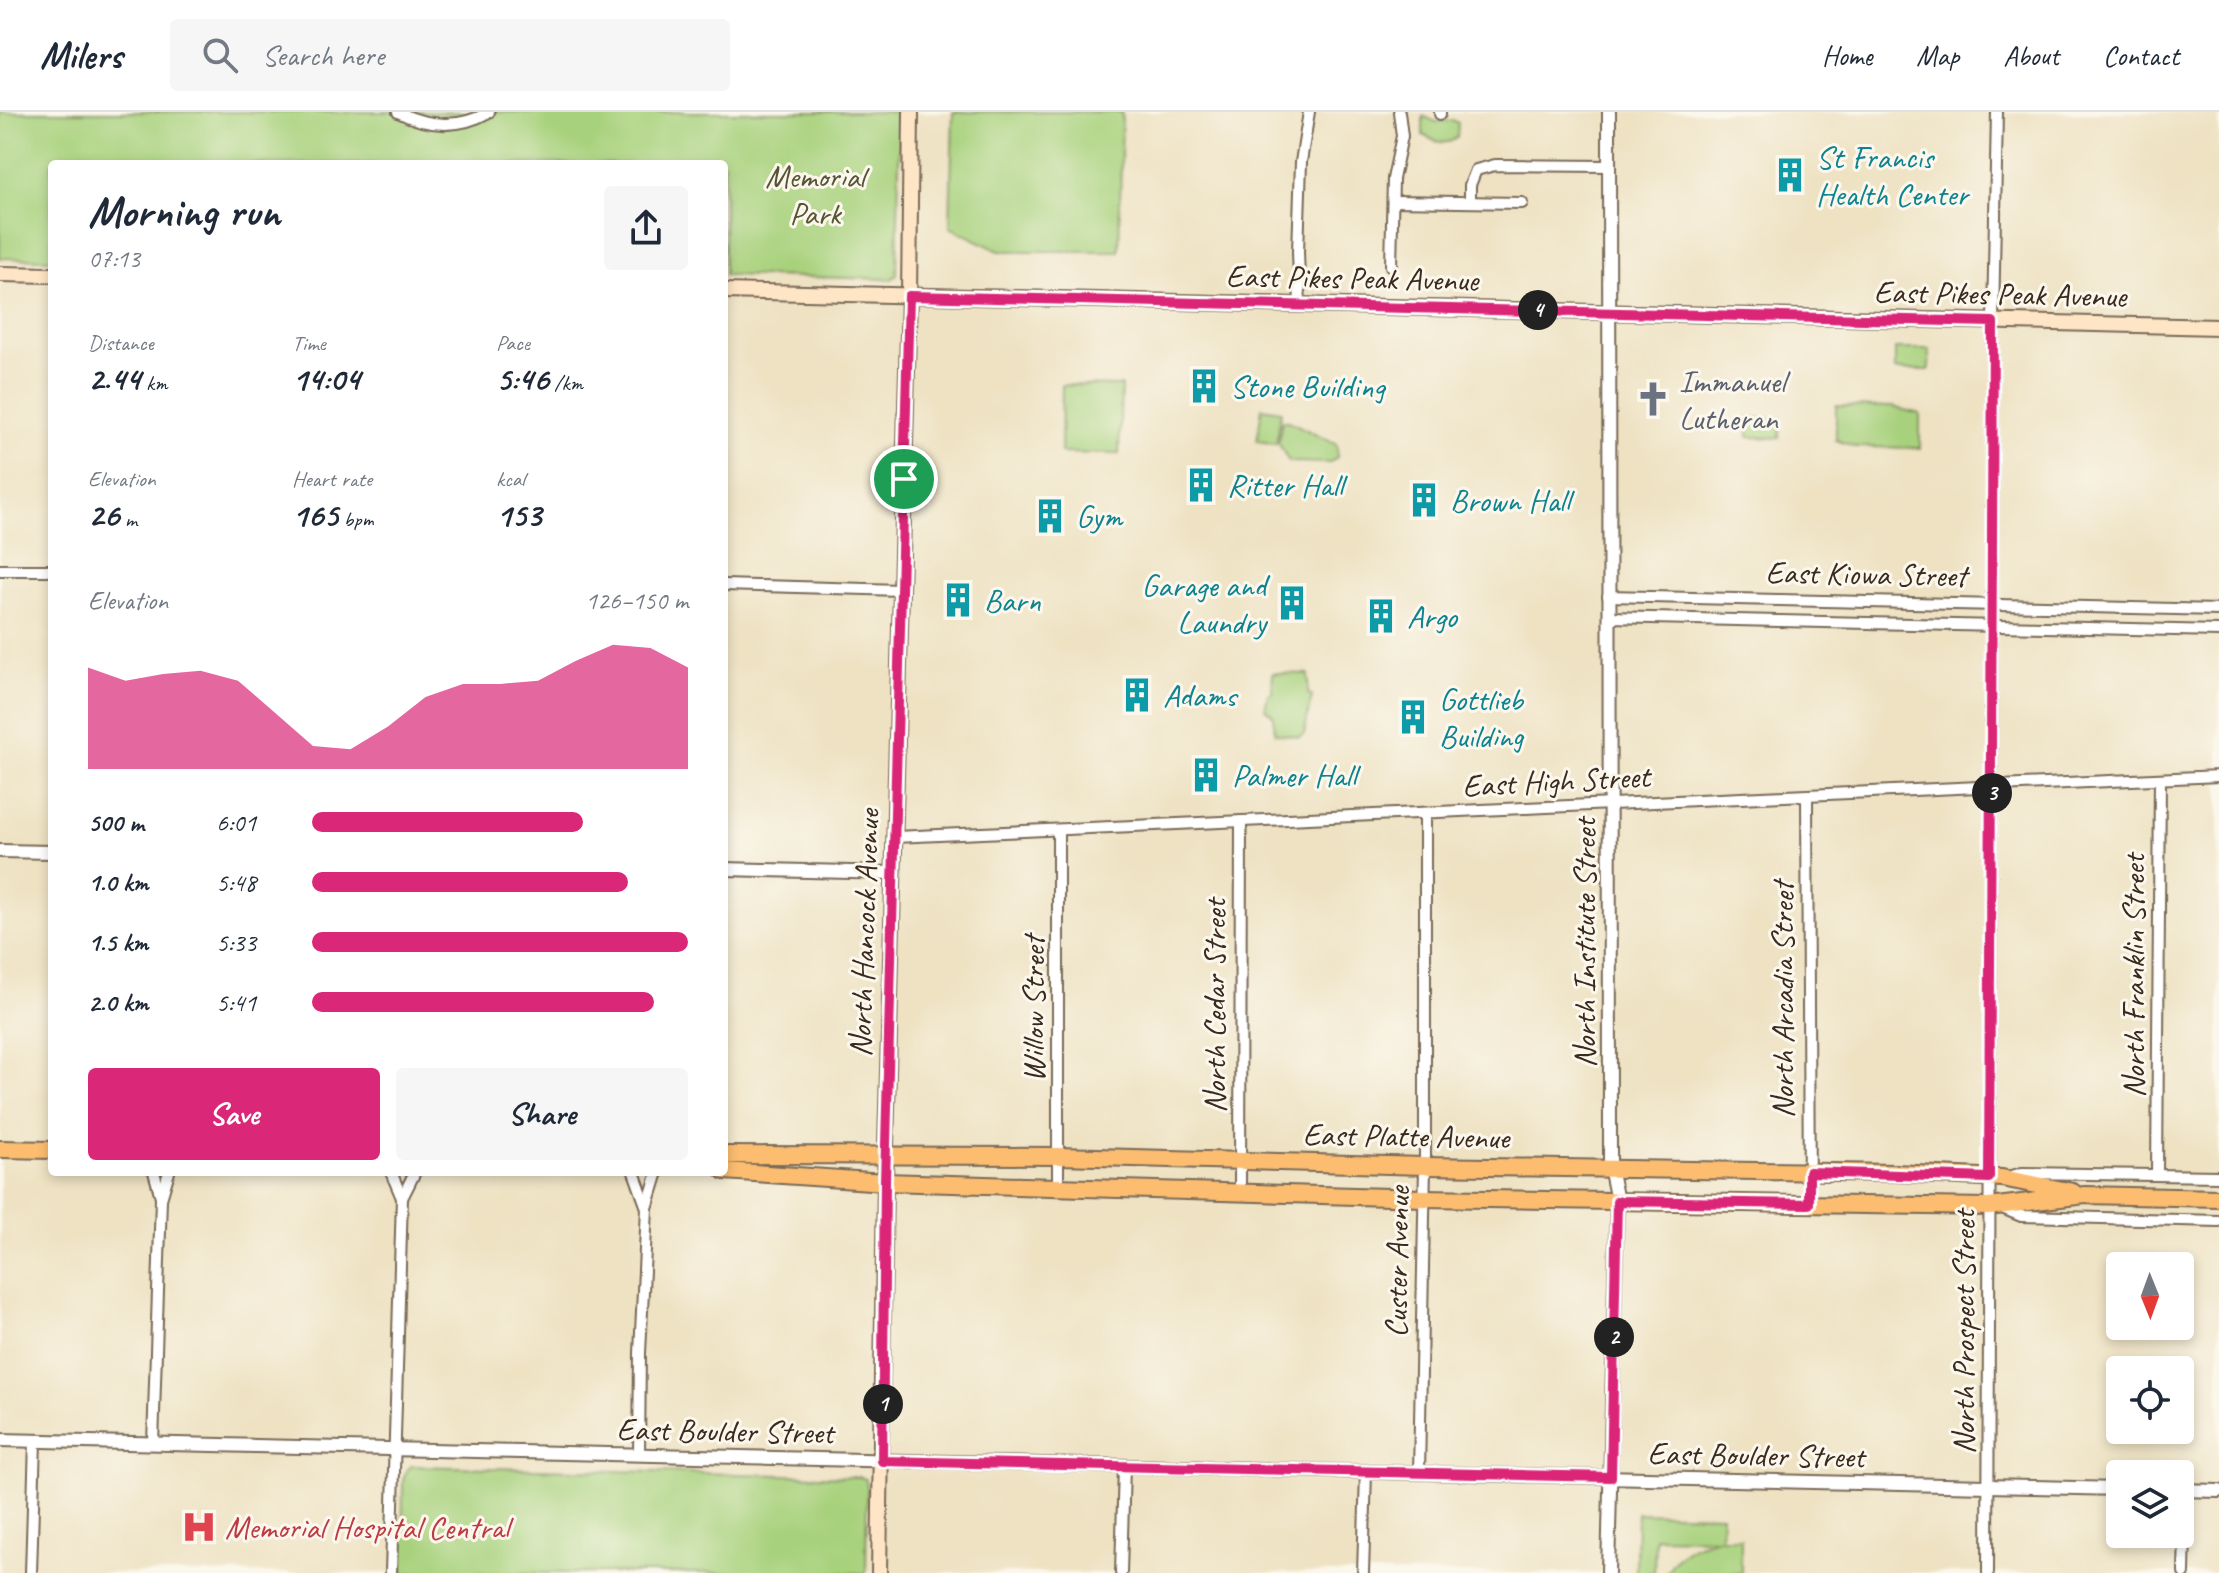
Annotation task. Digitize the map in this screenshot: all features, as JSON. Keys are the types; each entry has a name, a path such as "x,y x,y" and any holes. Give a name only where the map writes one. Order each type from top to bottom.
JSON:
{"main road":[{"name":"North Hancock Avenue","path":"879,1573 885,1182 909,296 911,112"},
{"path":"0,274 48,275"},
{"name":"East Pikes Peak Avenue","path":"728,291 2219,327"},
{"path":"0,1149 48,1150"},
{"name":"East Platte Avenue","path":"728,1155 1059,1156 1809,1172 1996,1178 2085,1195"},
{"name":"East Platte Avenue","path":"728,1171 885,1182 1240,1190 1424,1198 1994,1207 2085,1195 2219,1198"}],"street":[{"path":"398,112 416,120 442,125 473,120 489,112"},
{"path":"1300,305 1301,162 1309,112"},
{"path":"1391,266 1394,170 1402,136 1399,112"},
{"name":"North Institute Street","path":"1608,1573 1617,1201 1610,1167 1609,112"},
{"name":"North Prospect Street","path":"1988,1573 1996,1178 1992,603 1997,112"},
{"path":"1470,202 1470,185 1476,170 1495,165 1609,166"},
{"path":"1393,201 1522,203"},
{"path":"0,570 48,570"},
{"path":"728,585 901,590"},
{"name":"East Kiowa Street","path":"1608,596 2219,610"},
{"name":"East Kiowa Street","path":"1609,617 2219,631"},
{"name":"East High Street","path":"895,837 2219,776"},
{"name":"North Franklin Street","path":"2157,1174 2160,779"},
{"name":"North Arcadia Street","path":"1807,796 1809,1204"},
{"name":"Custer Avenue","path":"1419,1473 1425,1166 1425,813"},
{"name":"North Cedar Street","path":"1240,1190 1241,821"},
{"name":"Willow Street","path":"1058,830 1058,1187"},
{"path":"0,851 48,852"},
{"path":"728,869 894,873"},
{"path":"1996,1178 2022,1173 2219,1176"},
{"path":"155,1176 161,1199"},
{"path":"153,1444 161,1199 168,1176"},
{"path":"391,1573 402,1198 393,1176"},
{"path":"402,1198 413,1176"},
{"path":"635,1176 647,1208"},
{"path":"639,1455 647,1208 657,1176"},
{"path":"1994,1207 2021,1216 2219,1221"},
{"name":"East Boulder Street","path":"0,1440 2106,1489"},
{"path":"31,1573 35,1441"},
{"path":"1121,1573 1124,1466"},
{"path":"1363,1573 1366,1472"},
{"path":"2194,1490 2219,1491"},
{"path":"2184,1548 2184,1573"}],"green space":[{"name":"Memorial Park","path":"0,112 900,112 897,275 891,279 728,275 728,160 48,160 48,259 0,258"},
{"path":"953,112 1122,112 1119,251 999,251 950,227"},
{"path":"1423,116 1436,122 1453,120 1458,123 1457,137 1445,142 1423,135"},
{"path":"1895,349 1929,349 1929,370 1895,370"},
{"path":"1062,385 1121,386 1119,454 1061,453"},
{"path":"1836,406 1893,407 1920,414 1920,448 1856,447 1836,440"},
{"path":"1262,408 1281,411 1276,444 1257,441"},
{"path":"1749,418 1781,418 1780,438 1749,437"},
{"path":"1282,421 1289,421 1337,445 1337,457 1329,463 1289,462 1278,442"},
{"path":"1273,673 1308,674 1308,694 1312,696 1304,734 1299,737 1275,733 1273,715 1265,709 1268,694 1272,693"},
{"path":"412,1466 859,1477 866,1479 867,1486 866,1573 402,1573 403,1480 407,1469"},
{"path":"1637,1513 1722,1515 1721,1538 1741,1538 1741,1573 1666,1573 1688,1549 1718,1538 1655,1537 1654,1573 1636,1573"}],"place":[{"name":"St Francis Health Center","path":"1790,175"},
{"name":"Stone Building","path":"1204,386"},
{"name":"Immanuel Lutheran","path":"1653,399"},
{"name":"Ritter Hall","path":"1201,485"},
{"name":"Brown Hall","path":"1424,500"},
{"name":"Gym","path":"1050,516"},
{"name":"Barn","path":"958,600"},
{"name":"Garage and Laundry","path":"1292,603"},
{"name":"Argo","path":"1381,616"},
{"name":"Adams","path":"1137,695"},
{"name":"Gottlieb Building","path":"1413,717"},
{"name":"Palmer Hall","path":"1206,775"},
{"name":"Memorial Hospital Central","path":"199,1527"}],"route":[{"path":"909,296 1993,322 1989,1178 1809,1172 1809,1204 1617,1201 1611,1477 882,1461 885,1182 904,479 909,296"}]}
